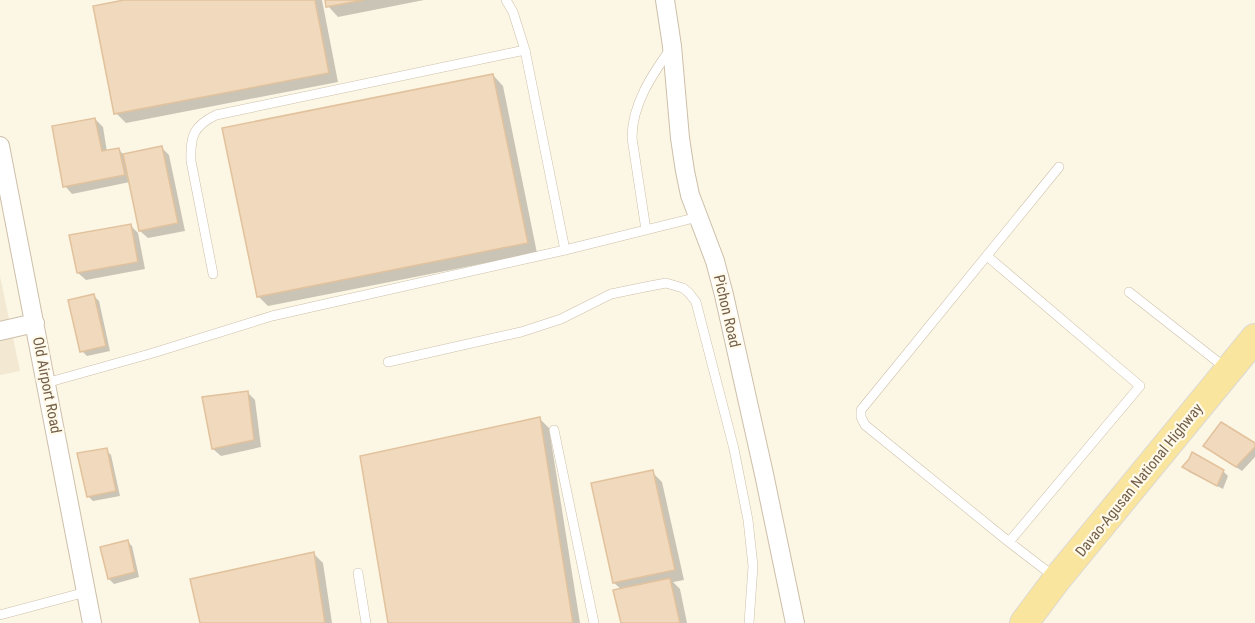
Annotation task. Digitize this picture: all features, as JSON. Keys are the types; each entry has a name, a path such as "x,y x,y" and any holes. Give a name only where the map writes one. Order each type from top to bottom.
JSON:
{"main road":[{"name":"Davao-Agusan National Highway","path":"1024,623 1255,338"}],"street":[{"name":"Pichon Road","path":"665,0 672,46 680,138 690,195 715,261 724,295 795,623"},
{"name":"Old Airport Road","path":"0,146 92,623"},
{"path":"0,331 35,323"}],"lane":[{"path":"506,0 513,12 525,50 565,250"},
{"path":"646,230 632,126 642,95 672,46"},
{"path":"213,274 191,161 190,144 196,130 204,121 227,113 525,50"},
{"path":"1058,579 865,425 861,417 861,410 1059,167"},
{"path":"46,383 272,316 565,250 698,217"},
{"path":"987,256 1140,386 1009,542"},
{"path":"388,362 521,333 561,318 611,294 666,284 689,292 696,302 734,449 748,520 753,566 749,623"},
{"path":"1130,292 1229,370"},
{"path":"554,430 594,623"},
{"path":"358,573 366,623"},
{"path":"0,615 86,592"}],"shaded area":[{"path":"0,276 20,371 0,375"}],"building":[{"path":"124,0 315,0 329,73 114,114 93,6"},
{"path":"325,0 364,0 326,7"},
{"path":"493,74 528,243 257,297 222,128"},
{"path":"95,118 102,151 119,148 125,175 63,187 52,126"},
{"path":"162,146 178,223 139,231 123,154"},
{"path":"131,224 138,262 77,273 69,235"},
{"path":"94,294 106,346 80,352 68,300"},
{"path":"248,391 254,440 212,449 202,397"},
{"path":"540,417 573,623 388,623 360,456"},
{"path":"1221,422 1255,443 1255,447 1236,467 1203,446"},
{"path":"107,448 116,491 87,497 77,453"},
{"path":"1192,452 1224,470 1217,486 1182,467"},
{"path":"653,470 675,570 613,583 591,483"},
{"path":"128,540 135,572 108,579 100,547"},
{"path":"314,552 325,623 200,623 190,579"},
{"path":"670,578 680,623 621,623 613,590"}]}
